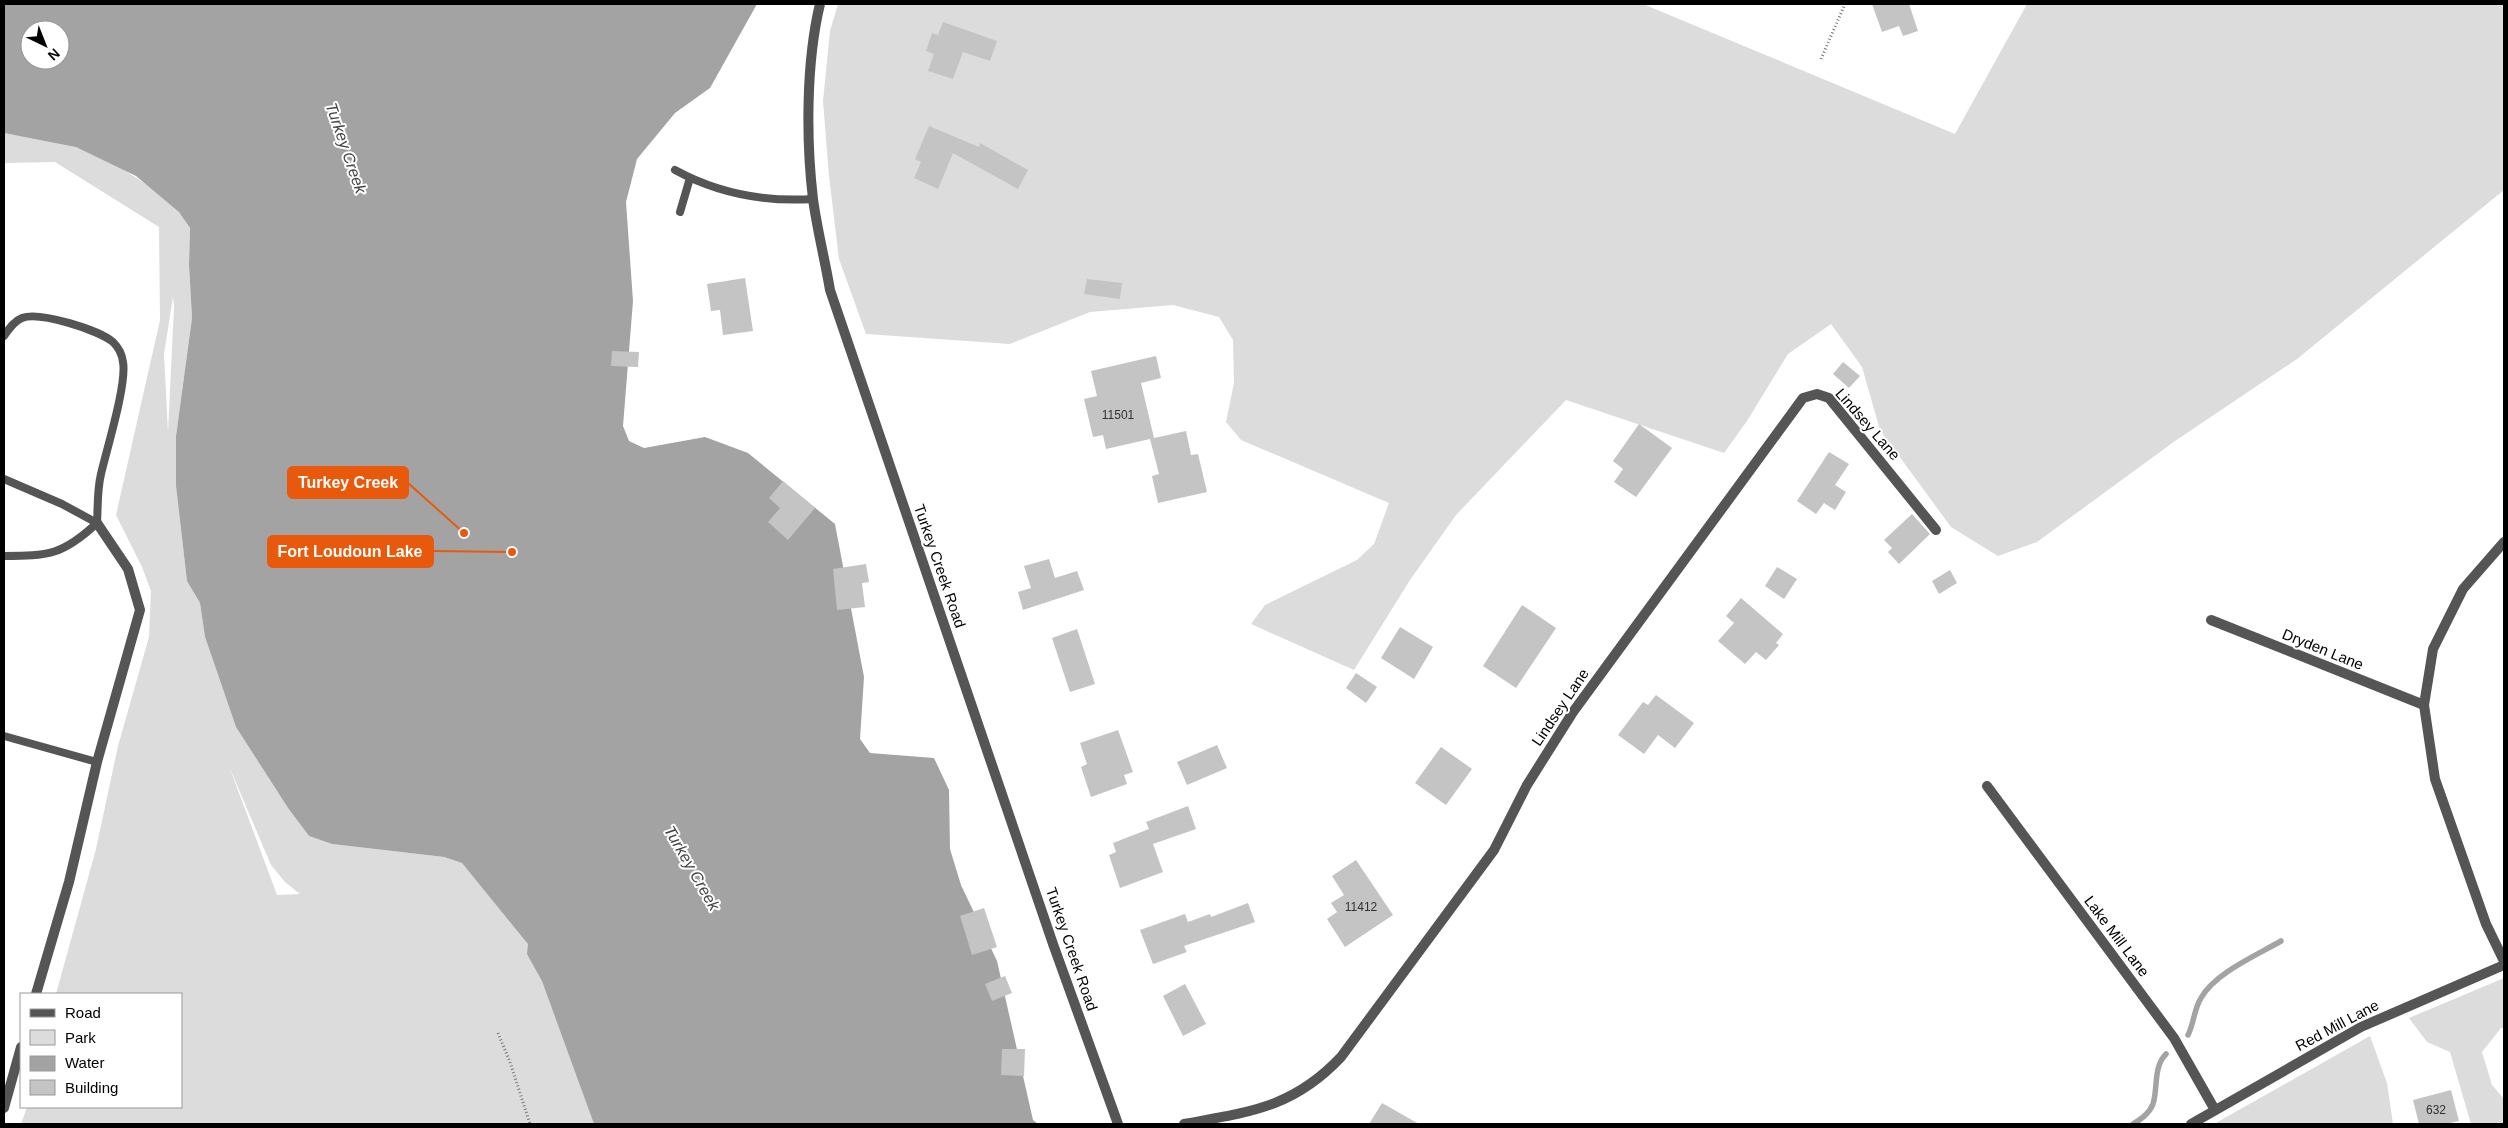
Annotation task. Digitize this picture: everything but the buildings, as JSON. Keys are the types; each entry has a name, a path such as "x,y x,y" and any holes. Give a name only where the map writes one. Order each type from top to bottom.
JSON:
{"street":[{"name":"Turkey Creek Road","path":"820,4 815,23 808,117 813,199 830,290 1053,944 1118,1124"},
{"name":"Lindsey Lane","path":"1184,1124 1243,1113 1276,1104 1307,1088 1327,1072 1341,1057 1494,850 1527,785 1573,712 1803,398 1817,394 1829,398 1936,530"},
{"path":"36,993 69,882 97,762 140,610 128,569 97,523"},
{"path":"2504,542 2463,589 2433,649 2424,705 2435,779 2486,924 2504,961"},
{"name":"Dryden Lane","path":"2211,620 2424,705"},
{"name":"Lake Mill Lane","path":"1987,786 2174,1038 2215,1110"},
{"name":"Red Mill Lane","path":"2191,1124 2361,1027 2504,965"},
{"path":"4,1108 20,1051"}],"lane":[{"path":"675,170 710,187 769,199 813,199"},
{"path":"680,212 690,178"},
{"path":"4,336 14,323 23,317 36,316 100,334 113,342 120,350 124,363 122,380 100,476 97,523 79,540 43,556 4,556"},
{"path":"4,479 62,504 97,523"},
{"path":"4,736 97,762"}],"path":[{"path":"1821,58 1845,4"},
{"path":"498,1033 510,1062 530,1124"}],"green space":[{"path":"838,4 1643,4 1955,134 2027,4 2504,4 2504,190 2297,359 2175,441 2037,542 1998,556 1951,527 1880,430 1862,367 1831,324 1788,354 1747,421 1724,453 1566,400 1456,515 1410,580 1354,670 1251,624 1265,605 1357,560 1374,544 1389,503 1241,440 1226,422 1234,383 1233,340 1219,317 1173,305 1090,312 1010,344 866,334 839,259 829,176 823,101 830,31"},
{"path":"4,133 68,144 91,153 119,167 187,211 185,221 190,228 189,265 192,318 176,436 176,486 187,581 200,603 205,637 236,727 288,808 309,836 332,844 444,857 462,863 482,887 539,942 581,1087 594,1124 21,1124 27,1108 182,1108 182,993 56,993 96,849 118,746 149,637 151,591 142,567 116,515 160,320 159,227 55,162 4,163","holes":["173,297 168,432 164,354","229,766 271,865 285,882 300,894 277,895"]},
{"path":"2504,978 2504,1028 2501,1028 2482,1052 2492,1085 2504,1099 2504,1124 2471,1124 2450,1052 2427,1042 2409,1018"},
{"path":"2370,1036 2387,1083 2393,1124 2214,1124"}],"water":[{"path":"4,4 757,4 710,88 675,113 637,159 626,202 633,301 623,426 629,441 644,448 705,437 748,453 835,524 864,677 860,739 870,753 934,758 949,790 950,849 961,885 997,961 1033,1120 1038,1124 594,1124 542,981 527,954 528,944 462,863 444,857 332,844 309,836 288,808 236,727 205,637 200,603 187,581 176,486 176,436 192,318 189,265 190,228 179,212 136,176 76,147 4,133"}],"waterway":[{"path":"2188,1035 2195,1011 2207,989 2237,965 2281,941"},
{"path":"2133,1124 2142,1118 2153,1104 2157,1072 2166,1054"}],"place":[{"name":"Turkey Creek","path":"464,533"},
{"name":"Fort Loudoun Lake","path":"512,552"}]}
